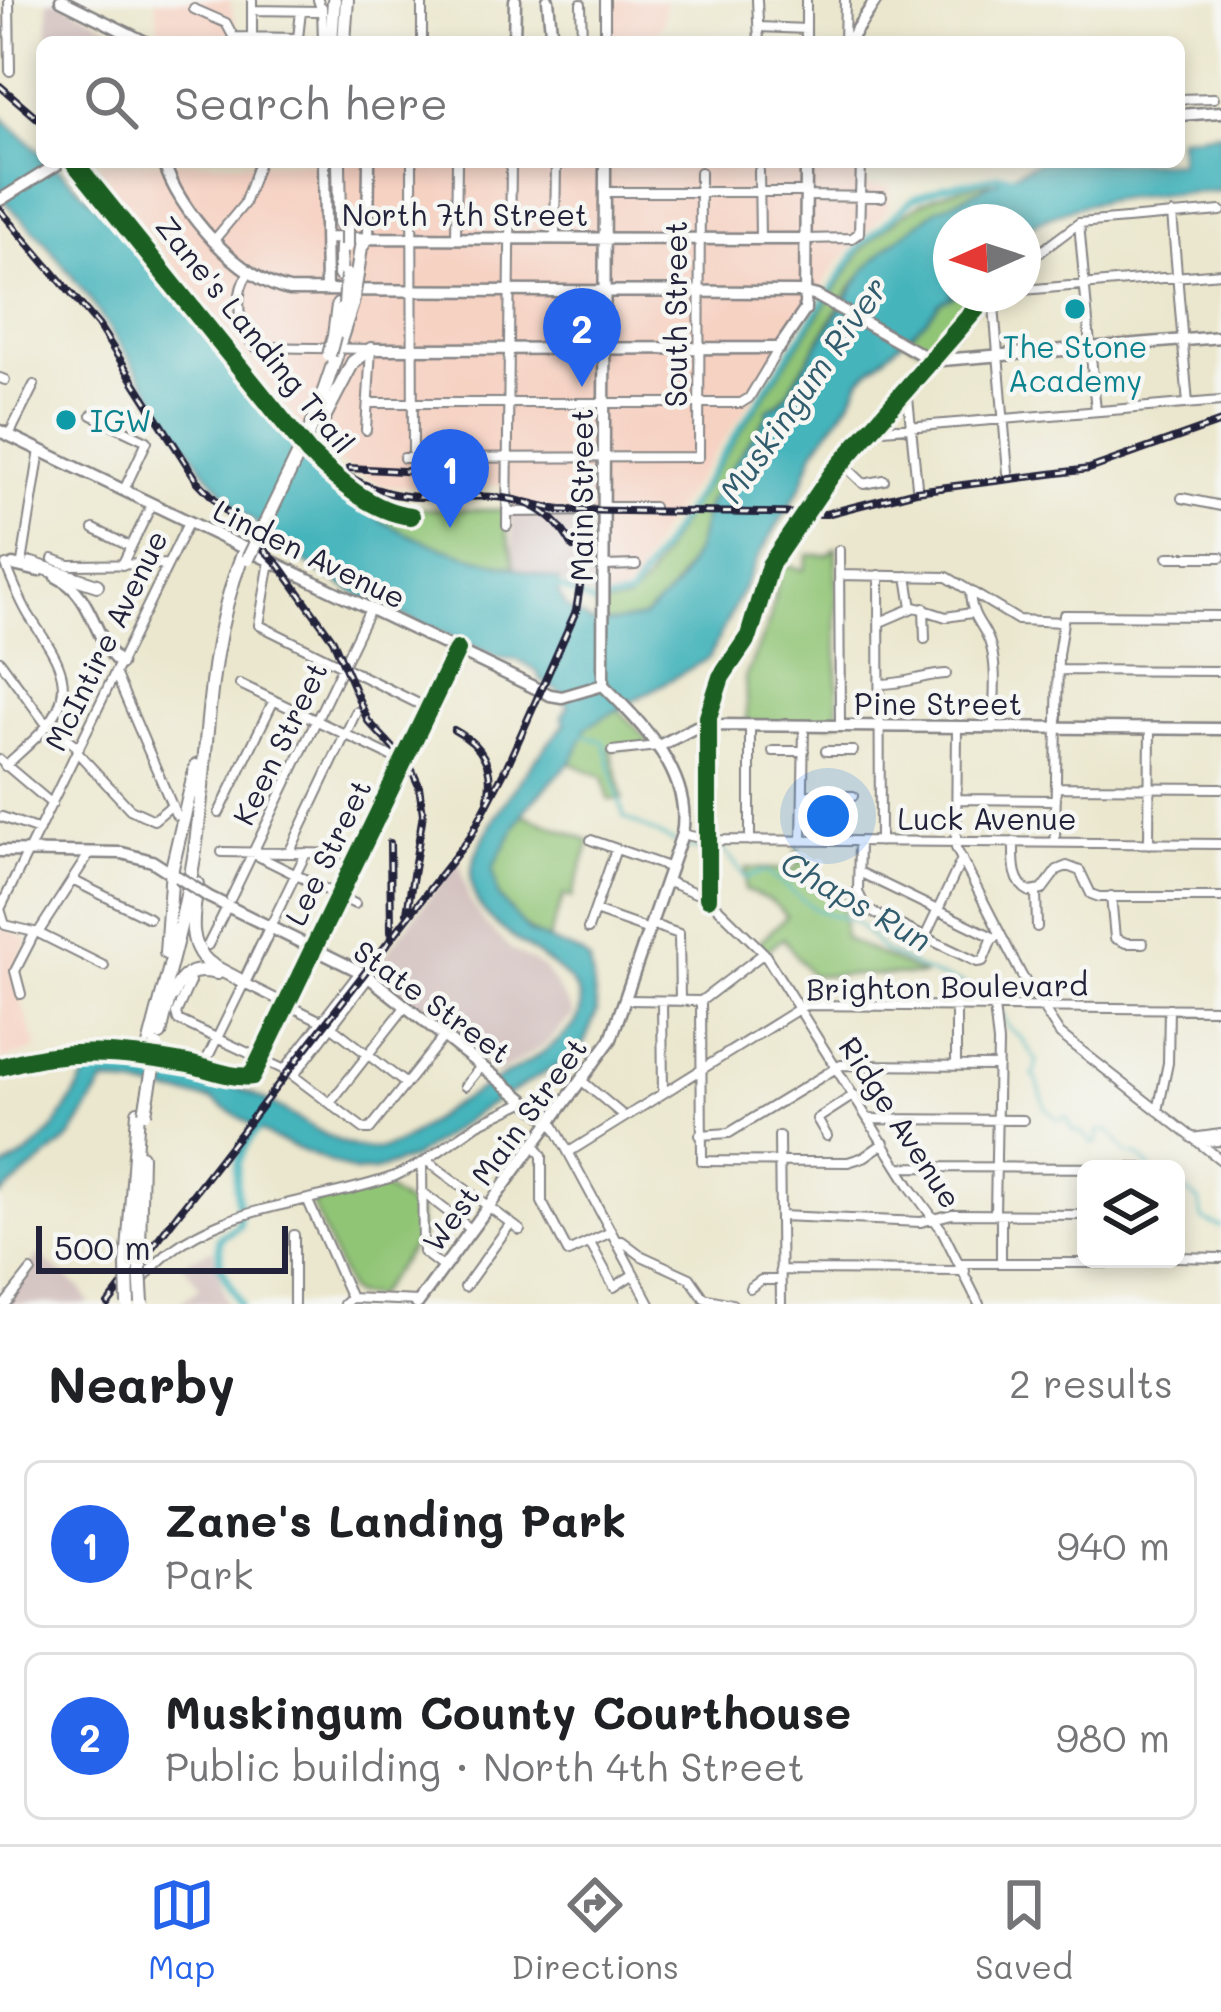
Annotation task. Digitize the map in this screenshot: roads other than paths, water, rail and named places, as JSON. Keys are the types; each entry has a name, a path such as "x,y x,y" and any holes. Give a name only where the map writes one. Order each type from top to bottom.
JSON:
{"highway":[{"path":"338,36 344,0"},
{"path":"338,36 344,0"},
{"path":"244,983 211,964 197,949 193,932 218,663 245,557 300,457 333,356 348,275 342,168"},
{"path":"348,275 368,238"},
{"path":"167,1011 194,857 218,630 245,557 312,427 353,362 368,354"},
{"path":"16,563 97,585"},
{"path":"167,1011 175,875 205,724"},
{"path":"167,1011 197,884"},
{"path":"126,1304 141,1112 153,1046 181,979 192,972 212,971 244,983"},
{"path":"141,1112 142,1304"}],"main road":[{"path":"61,0 133,36"},
{"path":"514,36 515,0"},
{"path":"854,36 876,0"},
{"path":"551,3 552,36"},
{"path":"1185,115 1221,112"},
{"path":"0,197 47,168"},
{"path":"166,168 176,194 248,274 289,290 811,295 932,359 1221,337"},
{"path":"324,168 326,290"},
{"path":"368,238 369,168"},
{"name":"Main Street","path":"604,685 606,168"},
{"path":"368,354 414,348 779,348 811,295 806,168"},
{"name":"North 7th Street","path":"325,238 806,238"},
{"name":"Linden Avenue","path":"4,433 562,697 604,685"},
{"path":"16,563 79,591 118,669"},
{"path":"604,685 659,746 682,808 680,841"},
{"name":"Pine Street","path":"659,746 708,725 1221,729"},
{"path":"38,834 42,852"},
{"name":"West Main Street","path":"418,1302 611,1039 680,841"},
{"path":"0,851 90,853"},
{"name":"State Street","path":"90,853 134,855 152,861 209,897 229,902 270,928 364,974 552,1123"},
{"path":"244,983 270,928"}],"street":[{"path":"9,0 10,71"},
{"path":"422,0 422,36"},
{"path":"605,0 605,36"},
{"path":"757,0 759,36"},
{"path":"806,0 806,36"},
{"path":"845,0 850,36"},
{"path":"252,36 252,5 321,4 334,36"},
{"path":"581,4 583,36"},
{"path":"194,8 226,23 232,36"},
{"path":"759,28 806,28"},
{"path":"1185,99 1214,98"},
{"path":"215,239 244,204 257,168"},
{"path":"412,168 414,348 408,457 605,457"},
{"path":"456,238 457,168"},
{"path":"507,526 511,168"},
{"path":"556,168 556,238"},
{"path":"806,238 857,235 861,168"},
{"name":"South Street","path":"605,457 699,457 700,172"},
{"path":"759,172 760,238"},
{"path":"605,192 882,197"},
{"path":"1041,252 1079,223 1221,211"},
{"path":"1172,214 1187,404"},
{"path":"1079,223 1096,411"},
{"path":"1041,288 1221,272"},
{"path":"248,274 240,290 248,341 261,349 368,354 366,430"},
{"path":"708,898 711,704 721,676 745,645 757,618 770,565 842,464 975,312"},
{"path":"993,312 1008,473"},
{"path":"369,403 746,402 779,348"},
{"path":"4,433 34,385"},
{"path":"908,388 916,486"},
{"path":"871,430 1221,401"},
{"path":"92,416 147,441 124,490"},
{"path":"40,450 16,563 28,614 62,669 62,697 48,725 2,763 52,804"},
{"path":"842,464 864,484 884,479"},
{"path":"1182,498 1221,506"},
{"path":"122,565 152,504"},
{"path":"507,512 653,508"},
{"name":"McIntire Avenue","path":"0,909 189,521"},
{"path":"94,529 131,547"},
{"path":"838,550 840,727"},
{"path":"1168,557 1221,557"},
{"path":"52,559 69,565 168,564"},
{"path":"270,561 259,626 429,709"},
{"path":"605,566 636,565"},
{"path":"838,575 947,577 1018,620 1063,622"},
{"path":"879,575 880,842"},
{"path":"907,576 912,608"},
{"path":"970,591 971,613 992,654 994,727"},
{"path":"880,622 912,608 946,617 971,613"},
{"path":"924,608 925,639"},
{"name":"Keen Street","path":"208,945 370,609"},
{"path":"1055,843 1058,670 1064,616 1221,616"},
{"name":"Lee Street","path":"203,1067 250,1078 457,650"},
{"path":"0,661 48,725 78,750 137,815 154,820 174,810 118,669"},
{"path":"1058,670 1221,671"},
{"path":"880,684 907,684 946,674"},
{"path":"240,684 403,762"},
{"path":"219,813 274,700"},
{"path":"289,853 356,712"},
{"path":"750,726 750,841"},
{"path":"802,841 804,726"},
{"path":"956,727 957,842 998,939 1064,1037 1221,1160"},
{"path":"1149,844 1150,728"},
{"path":"611,752 659,746"},
{"path":"773,751 803,752"},
{"path":"826,751 853,751"},
{"path":"1057,787 1221,788"},
{"path":"803,796 853,796"},
{"path":"957,799 1056,800"},
{"path":"2,817 38,834"},
{"path":"591,841 670,868"},
{"name":"Luck Avenue","path":"680,841 708,845 750,841 1221,844"},
{"path":"859,842 858,892 869,911 977,962 998,939"},
{"path":"1014,842 1020,885 1036,892"},
{"path":"588,929 616,849"},
{"path":"222,852 359,854"},
{"path":"21,994 15,971 90,853"},
{"path":"252,853 355,904"},
{"path":"270,928 306,853"},
{"path":"925,937 962,859"},
{"path":"1037,927 1036,892 1067,866 1080,871 1095,896 1221,897"},
{"path":"859,872 998,939"},
{"path":"72,880 149,918"},
{"name":"Ridge Avenue","path":"666,881 708,898 764,953 936,1220 979,1304"},
{"path":"1111,896 1115,938 1143,943"},
{"path":"0,909 4,925 36,934 104,966"},
{"path":"595,911 680,934 680,1001"},
{"path":"625,1000 701,1001 764,953"},
{"path":"289,1072 364,974"},
{"path":"190,982 167,1011 289,1072 364,1130 370,1129 445,1035"},
{"path":"0,1067 45,1054 74,1052 203,1067 244,983 326,1024 406,1084"},
{"path":"662,1000 663,1093"},
{"path":"701,1001 702,1161 856,1161 884,1143"},
{"path":"330,1102 406,1006"},
{"name":"Brighton Boulevard","path":"569,1152 800,1007 1221,1009"},
{"path":"956,1007 956,1066"},
{"path":"999,1007 1001,1263"},
{"path":"1158,1111 1168,1063 1169,1009"},
{"path":"700,1135 729,1133 837,1066 998,1066"},
{"path":"465,1086 484,1067"},
{"path":"582,1081 625,1117"},
{"path":"827,1136 817,1118 854,1095"},
{"path":"126,1304 171,1248 200,1231 378,1182 424,1162 454,1138 526,1100"},
{"path":"868,1119 1024,1120"},
{"path":"552,1123 650,1304"},
{"path":"779,1136 781,1304"},
{"path":"1195,1140 1221,1138"},
{"path":"535,1145 542,1156 542,1202 570,1253 611,1232"},
{"path":"424,1162 423,1252 444,1268"},
{"path":"424,1162 515,1227 465,1287"},
{"path":"899,1167 1077,1168"},
{"path":"422,1192 472,1230"},
{"path":"308,1201 348,1301 418,1302"},
{"path":"780,1216 936,1220 952,1214 1077,1215"},
{"path":"294,1304 295,1235"},
{"path":"616,1241 690,1278 704,1298 732,1304"},
{"path":"590,1243 614,1287 634,1274"},
{"path":"1185,1257 1221,1258"},
{"path":"750,1288 780,1275 1077,1261"},
{"path":"5,1304 31,1271"}],"water":[{"path":"0,116 36,149 36,168 57,168 122,232 299,449 339,490 386,523 427,542 560,581 557,591 567,608 596,625 643,618 676,587 696,550 708,503 767,410 788,392 864,271 933,212 933,311 861,378 814,451 802,485 759,556 709,658 587,727 573,759 524,811 493,868 498,896 530,933 582,954 590,962 597,1012 583,1045 572,1057 479,1111 413,1158 374,1171 354,1172 272,1138 212,1100 105,1082 71,1137 0,1196 0,1170 44,1139 90,1068 118,1066 207,1078 257,1096 347,1144 383,1148 556,1043 578,1018 580,999 571,982 491,919 476,900 471,877 494,820 565,724 562,716 568,707 561,692 515,659 500,658 369,601 313,568 239,510 203,468 88,297 43,239 0,197"},
{"path":"1221,132 1221,191 1093,203 1041,221 1041,204 949,204 1025,168 1185,168 1185,136"}],"waterway":[{"name":"Muskingum River","path":"552,584 594,604 629,597 860,246 913,199 943,187 998,176"},
{"name":"Muskingum River","path":"998,176 1020,177"},
{"name":"Chaps Run","path":"580,734 604,742 624,817 676,843"},
{"name":"Chaps Run","path":"685,847 725,853 745,878 766,871 816,910 856,922 884,951 933,975 994,994 1007,1026 1037,1061 1033,1077 1046,1108 1058,1120 1066,1116 1073,1130 1093,1144 1098,1142 1098,1131 1110,1131 1127,1154 1143,1160"},
{"path":"240,1304 220,1265 219,1238 239,1225 239,1160 263,1121"},
{"name":"Chaps Run","path":"1185,1190 1199,1201 1202,1219 1221,1227"}],"railway":[{"path":"0,86 36,117"},
{"path":"87,168 298,431 339,469 389,493 515,500 537,508 556,523 573,547"},
{"path":"0,210 98,325 198,482 280,566 333,640 368,721 410,766 423,814 407,912"},
{"path":"525,502 558,510 826,514 916,491 1089,469 1221,422"},
{"path":"349,468 420,472"},
{"path":"108,1304 470,837 576,611 581,580"},
{"path":"454,730 484,758 490,776 488,798"},
{"path":"390,843 391,932"}],"place":[{"name":"The Stone Academy","path":"1075,309"},
{"name":"Muskingum County Courthouse","path":"582,387"},
{"name":"IGW","path":"66,420"},
{"name":"Zane's Landing Park","path":"450,528"}]}
